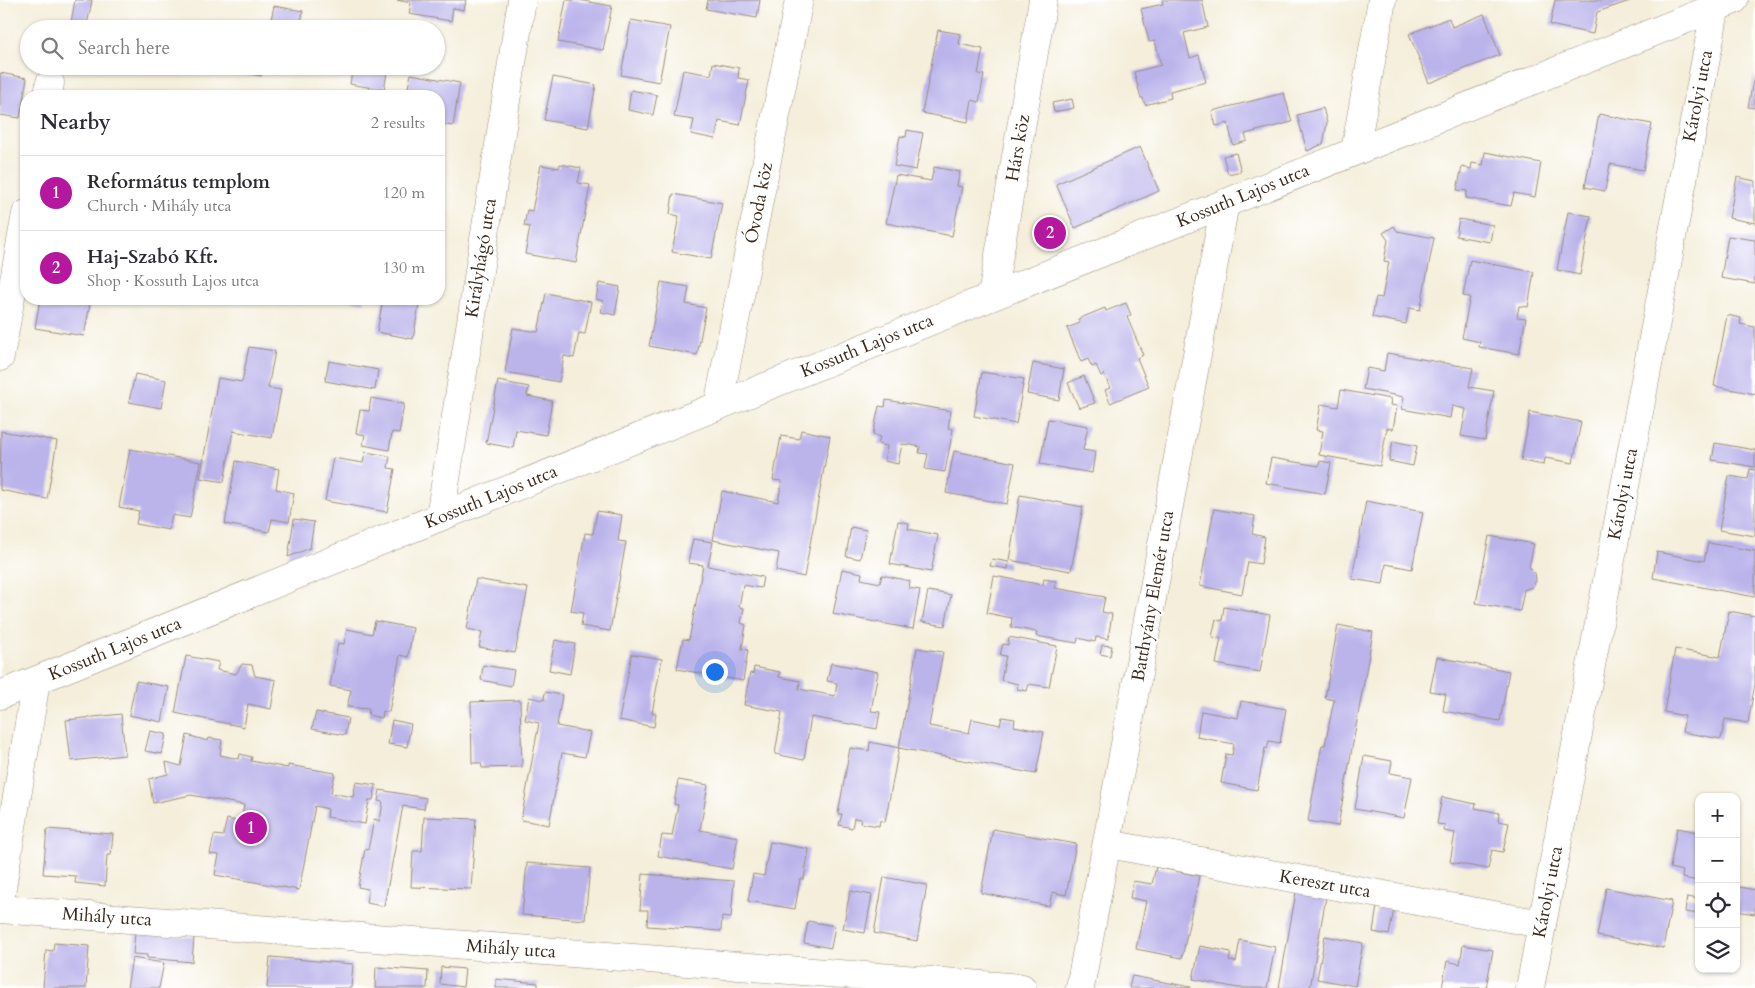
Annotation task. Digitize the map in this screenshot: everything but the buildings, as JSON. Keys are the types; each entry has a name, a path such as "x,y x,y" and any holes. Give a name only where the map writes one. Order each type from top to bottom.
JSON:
{"street":[{"name":"Királyhágó utca","path":"440,517 522,0"},
{"name":"Óvoda köz","path":"718,406 799,0"},
{"name":"Hárs köz","path":"992,296 1043,0"},
{"path":"1355,151 1382,0"},
{"name":"Kossuth Lajos utca","path":"0,694 1722,3"},
{"name":"Károlyi utca","path":"1530,988 1722,3"},
{"name":"Batthyány Elemér utca","path":"1080,988 1108,844 1224,203"},
{"path":"0,357 20,247"},
{"path":"0,900 36,681"},
{"name":"Kereszt utca","path":"1108,844 1542,924"},
{"name":"Mihály utca","path":"0,909 1022,988"}],"place":[{"name":"Haj-Szabó Kft.","path":"1050,233"},
{"name":"Református templom","path":"251,828"}]}
